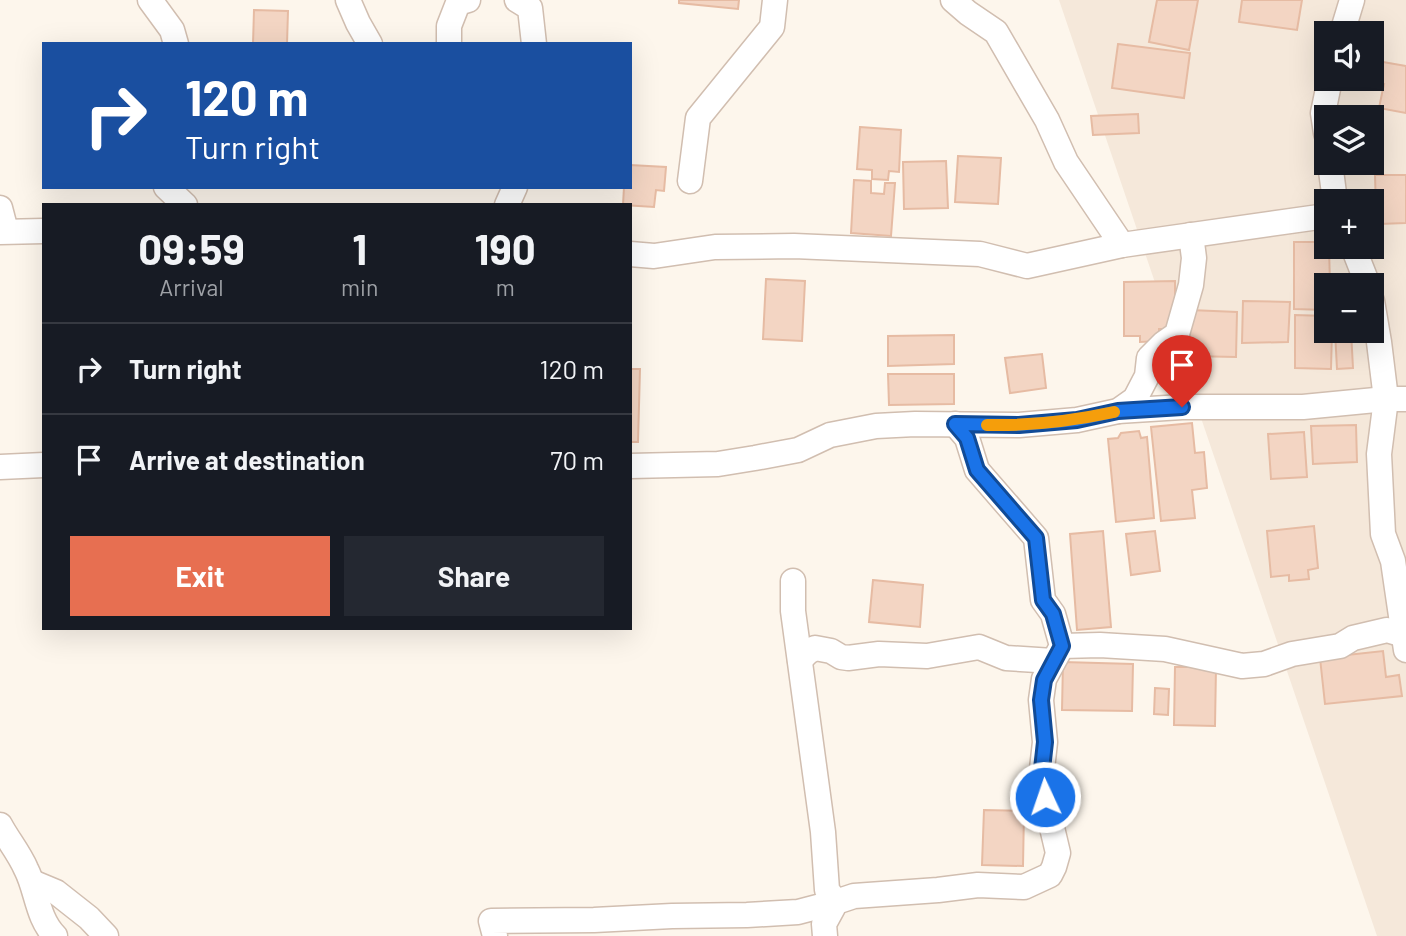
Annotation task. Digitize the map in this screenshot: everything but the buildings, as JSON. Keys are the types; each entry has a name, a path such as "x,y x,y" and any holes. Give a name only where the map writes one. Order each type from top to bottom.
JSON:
{"street":[{"path":"150,0 172,30 175,42"},
{"path":"348,0 369,42"},
{"path":"449,42 449,26 458,3 468,0"},
{"path":"517,0 530,8 534,42"},
{"path":"690,181 698,118 772,27 775,0"},
{"path":"953,0 996,32 1047,120 1066,162 1122,245"},
{"path":"1346,21 1352,0"},
{"path":"168,189 183,203"},
{"path":"632,254 654,256 715,247 794,246 980,254 1027,266 1122,245 1314,218"},
{"path":"2,224 42,231"},
{"path":"1118,411 1135,399 1147,376 1149,358 1177,334 1191,285 1194,258 1191,235"},
{"path":"800,660 815,648 848,658 879,654 927,656 979,648 1006,658 1129,646 1165,649 1242,666 1264,664 1292,654 1340,646 1353,638 1399,632 1393,561 1383,534 1379,454 1396,399 1379,343"},
{"path":"632,466 718,464 798,450 830,435 876,426 1019,425 1077,420 1118,411 1182,407 1303,407 1396,399"},
{"path":"495,936 491,921 797,912 854,896 938,890 978,884 1024,887 1049,875 1058,853 1045,797 1042,769 1045,742 1041,700 1044,680 1058,654 1053,614 1043,600 1036,538 977,470 967,438 955,424"},
{"path":"0,467 42,465"},
{"path":"793,582 793,611 823,832 827,890 836,902"},
{"path":"0,825 27,869 40,911 55,936"},
{"path":"32,882 56,892 89,918 106,936"},
{"path":"825,936 824,924 836,902"}],"shaded area":[{"path":"1059,0 1406,0 1406,936 1377,936"}],"slow traffic":[{"path":"987,425 1077,420 1114,412"}],"route":[{"path":"1045,797 1042,769 1045,742 1041,700 1044,680 1062,646 1053,614 1043,600 1036,538 977,470 967,438 955,424 1019,425 1077,420 1118,411 1182,407"}]}
